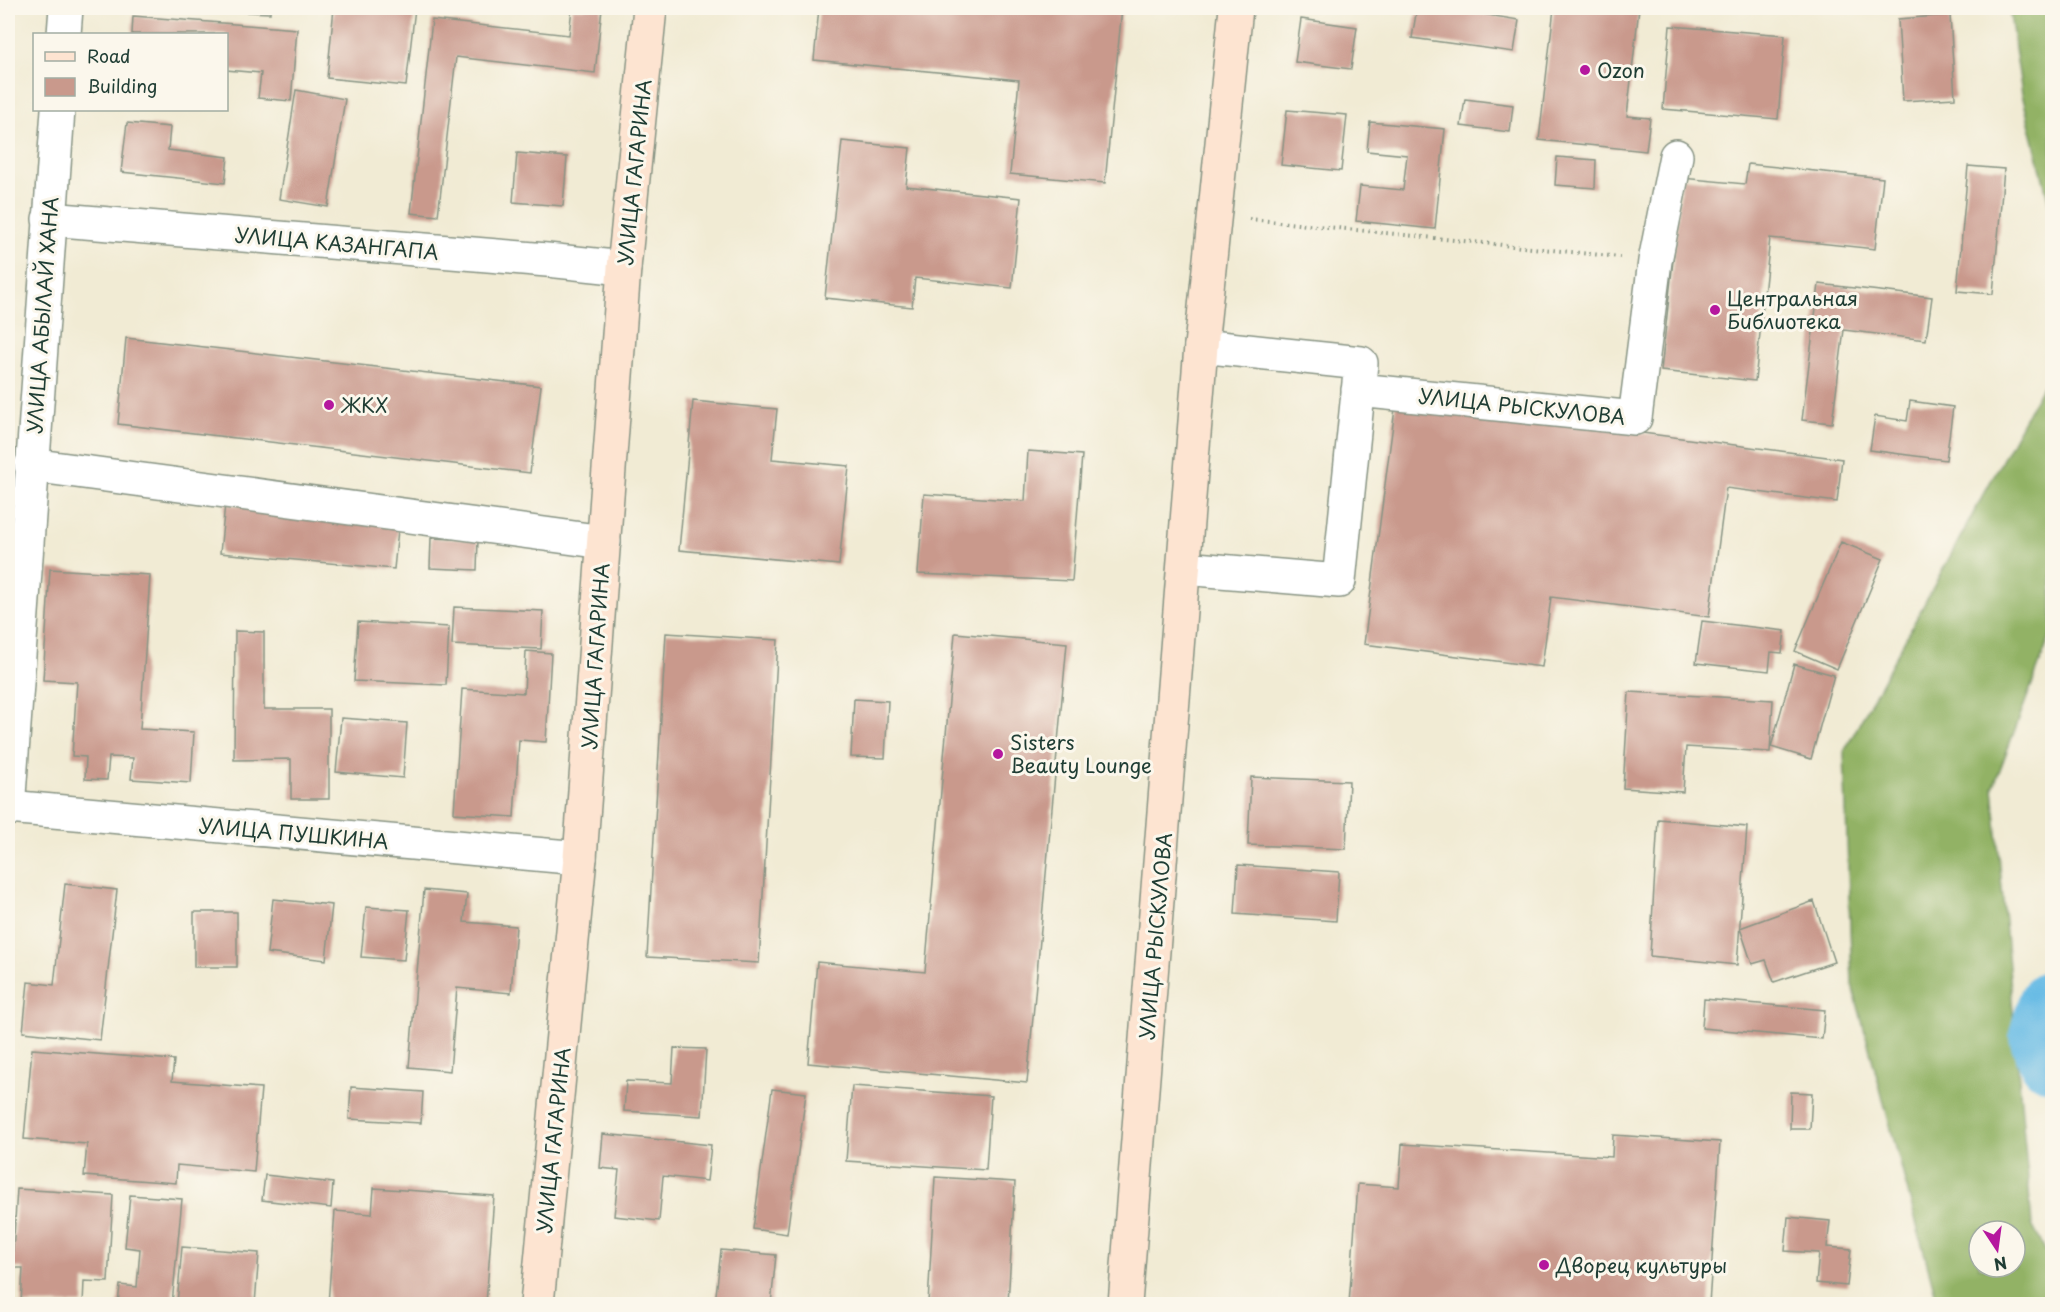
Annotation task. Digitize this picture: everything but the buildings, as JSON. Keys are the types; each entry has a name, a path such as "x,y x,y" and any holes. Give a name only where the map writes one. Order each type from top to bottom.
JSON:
{"main road":[{"name":"УЛИЦА ГАГАРИНА","path":"537,1305 580,858 624,268 650,8"},
{"name":"УЛИЦА РЫСКУЛОВА","path":"1125,1305 1201,346 1236,8"}],"street":[{"path":"64,33 66,8"},
{"name":"УЛИЦА АБЫЛАЙ ХАНА","path":"8,807 58,111"},
{"name":"УЛИЦА РЫСКУЛОВА","path":"1359,390 1635,418 1655,261 1676,156"},
{"name":"УЛИЦА КАЗАНГАПА","path":"49,219 624,268"},
{"path":"1184,568 1339,581 1359,390 1361,363 1201,346"},
{"path":"32,465 604,542"},
{"name":"УЛИЦА ПУШКИНА","path":"8,807 580,858"}],"path":[{"path":"1215,216 1655,261"}],"green space":[{"path":"2009,8 2052,8 2052,215 2022,94"},
{"path":"2052,356 2052,631 1993,788 2032,1225 2052,1263 2052,1304 1938,1304 1852,984 1844,752 2051,370"}],"waterway":[{"path":"2052,1004 2043,1036 2052,1058"}],"place":[{"name":"Ozon","path":"1585,70"},
{"name":"Центральная Библиотека","path":"1715,310"},
{"name":"ЖКХ","path":"329,405"},
{"name":"Sisters Beauty Lounge","path":"998,754"},
{"name":"Дворец культуры","path":"1544,1265"}]}
